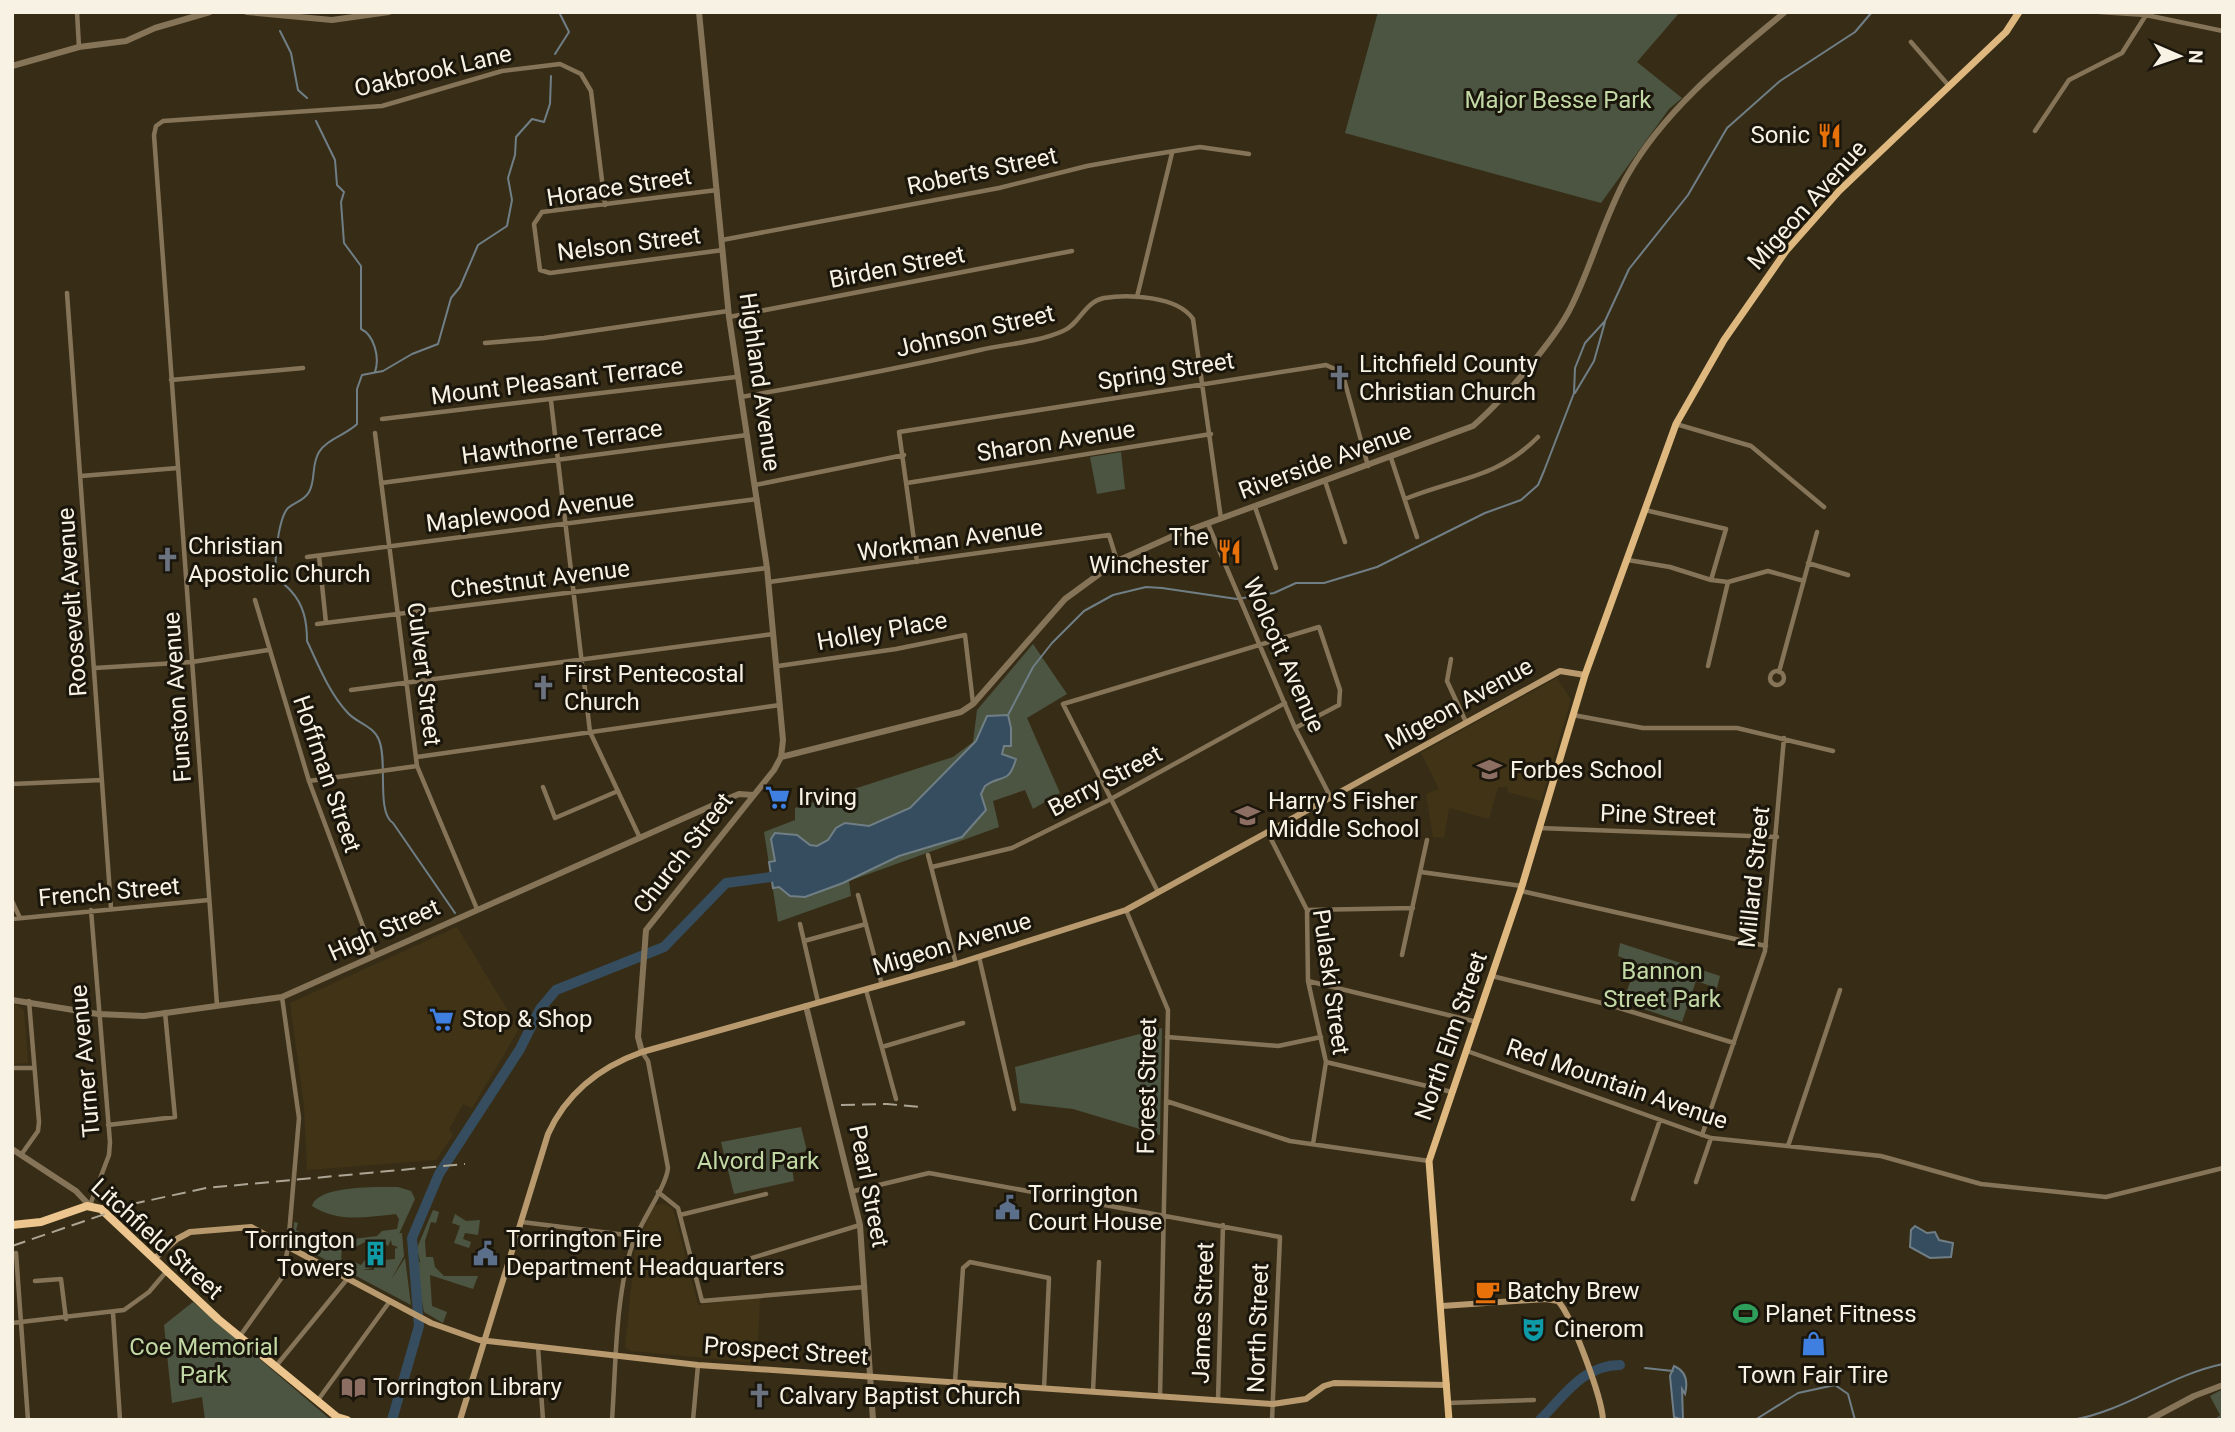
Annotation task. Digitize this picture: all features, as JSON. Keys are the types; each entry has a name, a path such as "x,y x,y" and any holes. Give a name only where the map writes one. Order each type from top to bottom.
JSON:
{"highway":[{"path":"12,1225 41,1222 90,1206"},
{"name":"Litchfield Street","path":"90,1206 107,1212 239,1337 337,1418 347,1420"}],"main road":[{"name":"Migeon Avenue","path":"460,1420 548,1134 562,1108 585,1083 605,1068 642,1052 956,964 1126,910 1560,671 1585,675 1676,424 1725,337 1786,251 1839,191 2006,32 2019,12"},
{"name":"North Elm Street","path":"1449,1420 1442,1306 1429,1190 1429,1160 1522,889 1585,675"},
{"name":"Prospect Street","path":"154,1259 177,1239 190,1232 251,1227 431,1323 486,1340 698,1364 1273,1404 1306,1399 1324,1386 1334,1383 1447,1385"},
{"path":"1442,1306 1546,1299 1558,1301 1566,1313 1586,1364 1603,1420"}],"street":[{"path":"77,12 79,47"},
{"path":"12,66 79,47 126,41 155,28 210,12"},
{"path":"247,12 332,20 389,12"},
{"name":"Highland Avenue","path":"699,12 728,314 769,582 781,705 781,757"},
{"name":"Riverside Avenue","path":"781,757 954,714 973,704 1065,599 1117,561 1143,547 1473,426 1488,413 1548,342 1569,311 1628,176 1667,118 1785,12"},
{"path":"2100,12 2146,15 2223,31"},
{"path":"2035,131 2069,80 2122,52 2146,15"},
{"path":"1911,42 1950,86"},
{"name":"Oakbrook Lane","path":"154,135 156,126 163,121 382,106 502,71 560,64 581,74 591,91 605,205"},
{"name":"Funston Avenue","path":"154,135 217,1005"},
{"name":"Roberts Street","path":"722,240 999,188 1087,166 1200,148 1249,154"},
{"path":"1137,297 1172,153"},
{"name":"Horace Street","path":"540,270 534,224 542,212 717,190"},
{"name":"Nelson Street","path":"540,270 550,273 723,250"},
{"name":"Birden Street","path":"485,343 728,314 1072,251"},
{"name":"Roosevelt Avenue","path":"67,293 111,908"},
{"name":"Johnson Street","path":"740,398 894,369 1064,331 1089,305 1100,299 1137,297 1187,310 1195,328 1202,382"},
{"name":"Spring Street","path":"904,455 900,432 1202,382 1326,365 1337,370 1344,379 1368,466"},
{"path":"171,380 303,368"},
{"name":"Mount Pleasant Terrace","path":"382,419 736,377"},
{"path":"1202,382 1221,519"},
{"path":"551,401 590,732 640,838"},
{"path":"1676,424 1751,446 1824,507"},
{"name":"Culvert Street","path":"375,433 418,766 477,909"},
{"name":"Sharon Avenue","path":"907,483 1211,434"},
{"name":"Hawthorne Terrace","path":"381,483 747,435"},
{"path":"1405,499 1474,479 1504,466 1538,438"},
{"path":"755,485 904,455 917,562"},
{"path":"1391,458 1417,537"},
{"path":"81,476 178,468"},
{"path":"1325,481 1345,542"},
{"name":"Maplewood Avenue","path":"307,557 757,499"},
{"path":"1255,507 1276,568"},
{"path":"1645,510 1726,529 1711,580"},
{"name":"Wolcott Avenue","path":"1208,524 1295,729 1331,798"},
{"path":"1779,672 1817,532"},
{"name":"Workman Avenue","path":"769,582 1109,535 1117,561"},
{"path":"319,556 326,623"},
{"path":"1628,560 1670,567 1711,580 1728,582 1768,571 1804,581"},
{"path":"1808,563 1848,575"},
{"name":"Chestnut Avenue","path":"317,624 767,568"},
{"path":"1708,666 1728,582"},
{"name":"Hoffman Street","path":"255,600 309,781 374,956"},
{"path":"1159,893 1109,800 1063,704 1319,627 1340,690 1339,705 1295,729"},
{"path":"351,690 774,634"},
{"name":"Holley Place","path":"778,666 896,649 965,635 973,704"},
{"path":"95,668 192,662 268,650"},
{"path":"1451,659 1447,681 1466,722"},
{"name":"Berry Street","path":"932,867 1012,848 1109,800 1285,703"},
{"path":"417,757 781,705"},
{"path":"1573,715 1643,729 1725,727 1833,751"},
{"name":"Millard Street","path":"1702,1135 1766,946 1784,738"},
{"name":"Church Street","path":"612,1420 624,1276 634,1236 668,1168 648,1061 638,1037 646,930 781,757"},
{"path":"309,781 418,766"},
{"path":"12,784 102,780"},
{"path":"543,787 555,818 618,791"},
{"name":"High Street","path":"12,1000 29,1000 98,1014 144,1016 282,997 727,799 739,794 753,795"},
{"name":"Pine Street","path":"1539,828 1777,837"},
{"name":"Pulaski Street","path":"1268,832 1307,910 1308,981 1326,1062 1313,1144"},
{"path":"1402,956 1427,840"},
{"path":"928,855 956,964"},
{"path":"1421,872 1522,889 1766,946"},
{"path":"858,895 882,985"},
{"name":"French Street","path":"12,919 91,909 209,900"},
{"path":"12,901 20,918"},
{"path":"1307,910 1413,908"},
{"name":"Turner Avenue","path":"90,1206 108,1155 91,909"},
{"name":"Forest Street","path":"1126,910 1167,1010 1160,1397"},
{"path":"800,923 818,1003"},
{"path":"804,942 866,924"},
{"path":"979,957 1014,1109"},
{"path":"1492,976 1606,1004 1734,1044"},
{"path":"1308,981 1476,1022"},
{"path":"866,989 897,1099"},
{"path":"1788,1146 1840,990"},
{"path":"239,1337 283,1276 288,1246 299,1118 282,997"},
{"path":"21,1155 38,1130 29,1000"},
{"name":"Pearl Street","path":"806,1006 854,1191 860,1225 873,1420"},
{"path":"108,1125 175,1117 165,1012"},
{"path":"882,1047 963,1023"},
{"path":"1167,1037 1278,1046 1321,1037"},
{"name":"Red Mountain Avenue","path":"1467,1051 1711,1138 1881,1156 1981,1184 2106,1197 2223,1168"},
{"path":"1326,1062 1452,1093"},
{"path":"12,1068 34,1068"},
{"path":"1166,1101 1290,1141 1429,1160"},
{"path":"1633,1199 1660,1120"},
{"path":"1696,1182 1711,1138"},
{"name":"Litchfield Street","path":"12,1149 76,1191 90,1206"},
{"path":"854,1191 929,1173 1223,1225"},
{"path":"658,1192 676,1204 702,1301 865,1287"},
{"path":"680,1215 766,1194"},
{"path":"522,1222 634,1236"},
{"path":"696,1275 860,1225"},
{"name":"North Street","path":"1223,1225 1280,1237 1272,1420"},
{"name":"James Street","path":"1217,1401 1223,1225"},
{"path":"16,1253 28,1420"},
{"path":"1093,1391 1099,1262"},
{"path":"955,1382 965,1263 1049,1278 1044,1389"},
{"path":"12,1324 113,1313 133,1305 167,1271"},
{"path":"275,1366 349,1278"},
{"path":"35,1281 61,1279 66,1319"},
{"path":"318,1400 390,1301"},
{"path":"113,1313 120,1420"},
{"path":"538,1346 543,1420"},
{"path":"693,1420 698,1364"},
{"path":"2149,1420 2223,1385"},
{"path":"1448,1403 1534,1400"}],"shaded area":[{"name":"Forbes School","path":"1557,678 1571,700 1541,801 1508,792 1507,787 1498,787 1489,819 1449,808 1444,838 1433,837 1426,794 1439,789 1421,753"},
{"path":"457,927 519,1029 472,1108 463,1104 449,1129 453,1135 436,1160 307,1170 304,1105 290,1003"},
{"path":"16,1004 24,1010 28,1063 12,1064 12,1005"},
{"path":"664,1204 672,1208 675,1216 698,1305 760,1297 757,1363 631,1351 625,1347 635,1251 649,1214 655,1205"}],"green space":[{"name":"Major Besse Park","path":"1378,12 1680,12 1637,62 1682,98 1669,109 1601,203 1345,133"},
{"path":"1121,452 1125,489 1097,494 1090,457"},
{"path":"1033,644 1067,694 1027,718 1060,793 1033,809 1025,790 993,801 999,827 849,881 851,896 778,922 764,832 795,820 795,808 953,757 973,742 977,710"},
{"name":"Bannon Street Park","path":"1620,943 1720,976 1717,988 1696,981 1682,1022 1623,1002 1637,963 1618,956"},
{"path":"1162,1028 1160,1135 1073,1109 1020,1103 1015,1067"},
{"name":"Alvord Park","path":"801,1127 807,1151 790,1155 794,1181 734,1194 721,1142"},
{"path":"364,1187 398,1187 411,1191 415,1199 399,1234 377,1236 382,1231 397,1229 399,1219 396,1214 342,1217 312,1206 316,1199 336,1191"},
{"path":"433,1210 439,1212 436,1223 431,1222 425,1241 426,1257 433,1257 435,1267 444,1276 478,1276 473,1289 430,1275 432,1306 447,1312 443,1323 424,1312 416,1271 420,1261 417,1248"},
{"path":"455,1214 466,1221 480,1220 478,1235 465,1233 463,1239 471,1242 469,1248 454,1243 460,1226 452,1223"},
{"path":"294,1222 298,1223 296,1230 322,1243 342,1247 341,1263 349,1263 347,1266 352,1267 352,1261 361,1265 365,1260 371,1263 373,1260 372,1268 363,1270 374,1270 374,1267 384,1266 383,1260 395,1259 395,1249 398,1247 392,1245 391,1240 388,1246 383,1243 380,1247 377,1245 371,1248 365,1242 354,1248 353,1239 402,1233 404,1256 391,1280 405,1258 411,1305 341,1268 343,1265 339,1267 293,1242"},
{"name":"Coe Memorial Park","path":"193,1302 331,1420 205,1420 202,1397 172,1403 164,1325"},
{"path":"2223,1389 2223,1420 2214,1420 2220,1415 2210,1396"}],"water":[{"path":"1008,715 1011,746 1004,746 1002,754 1016,759 1013,767 1007,776 985,786 981,794 986,810 962,837 899,856 843,883 805,897 790,896 779,887 773,888 769,862 775,861 771,839 775,833 797,835 810,845 817,846 828,840 836,828 845,823 869,826 910,808 976,741 987,716"},
{"path":"1915,1226 1927,1233 1935,1232 1939,1240 1953,1243 1951,1257 1930,1258 1910,1247 1911,1230"},
{"path":"1674,1366 1684,1374 1686,1381 1685,1394 1682,1389 1683,1420 1674,1417 1670,1376"}],"waterway":[{"path":"555,54 569,32 559,12"},
{"path":"1008,715 1033,667 1052,643 1084,611 1113,595 1146,587 1237,599 1274,593 1296,583 1324,583 1377,567 1485,513 1521,500 1538,485 1544,471 1574,393 1575,368 1585,343 1605,321 1629,269 1688,195 1727,128 1780,81 1855,32 1872,12"},
{"path":"280,31 291,53 298,90 307,98"},
{"path":"455,913 388,817 383,797 383,760 379,740 373,731 347,712 329,687 307,641 302,608 277,575 276,551 285,513 309,492 319,452 357,424 357,389 362,375 383,371 412,354 438,344 451,298 460,287 478,245 507,226 512,200 508,178 515,155 516,137 532,119 544,122 550,104 551,76"},
{"path":"316,121 335,160 337,185 344,192 341,202 344,243 361,266 361,329 366,332 375,347 375,372"},
{"path":"1575,393 1594,361 1605,322"},
{"path":"392,1420 419,1326 412,1238 439,1174 520,1049 540,1009 556,990 664,947 726,883 771,877"},
{"path":"2072,1420 2111,1409 2184,1376 2223,1364"},
{"path":"1540,1420 1585,1376 1607,1366 1620,1365"},
{"path":"1645,1368 1673,1371"},
{"path":"1755,1420 1798,1393 1835,1385 1848,1394 1855,1420"}],"railway":[{"path":"841,1105 887,1104 921,1107"},
{"path":"12,1246 137,1203 206,1188 465,1164"}],"place":[{"name":"Sonic","path":"1830,135"},
{"name":"Litchfield County Christian Church","path":"1339,378"},
{"name":"The Winchester","path":"1229,551"},
{"name":"Christian Apostolic Church","path":"168,560"},
{"name":"First Pentecostal Church","path":"544,688"},
{"name":"Forbes School","path":"1490,770"},
{"name":"Irving","path":"778,797"},
{"name":"Harry S Fisher Middle School","path":"1248,815"},
{"name":"Stop & Shop","path":"442,1019"},
{"name":"Torrington Court House","path":"1008,1208"},
{"name":"Torrington Fire Department Headquarters","path":"486,1253"},
{"name":"Torrington Towers","path":"375,1254"},
{"name":"Batchy Brew","path":"1487,1291"},
{"name":"Planet Fitness","path":"1745,1314"},
{"name":"Cinerom","path":"1534,1329"},
{"name":"Town Fair Tire","path":"1813,1344"},
{"name":"Torrington Library","path":"353,1387"},
{"name":"Calvary Baptist Church","path":"759,1396"}]}
